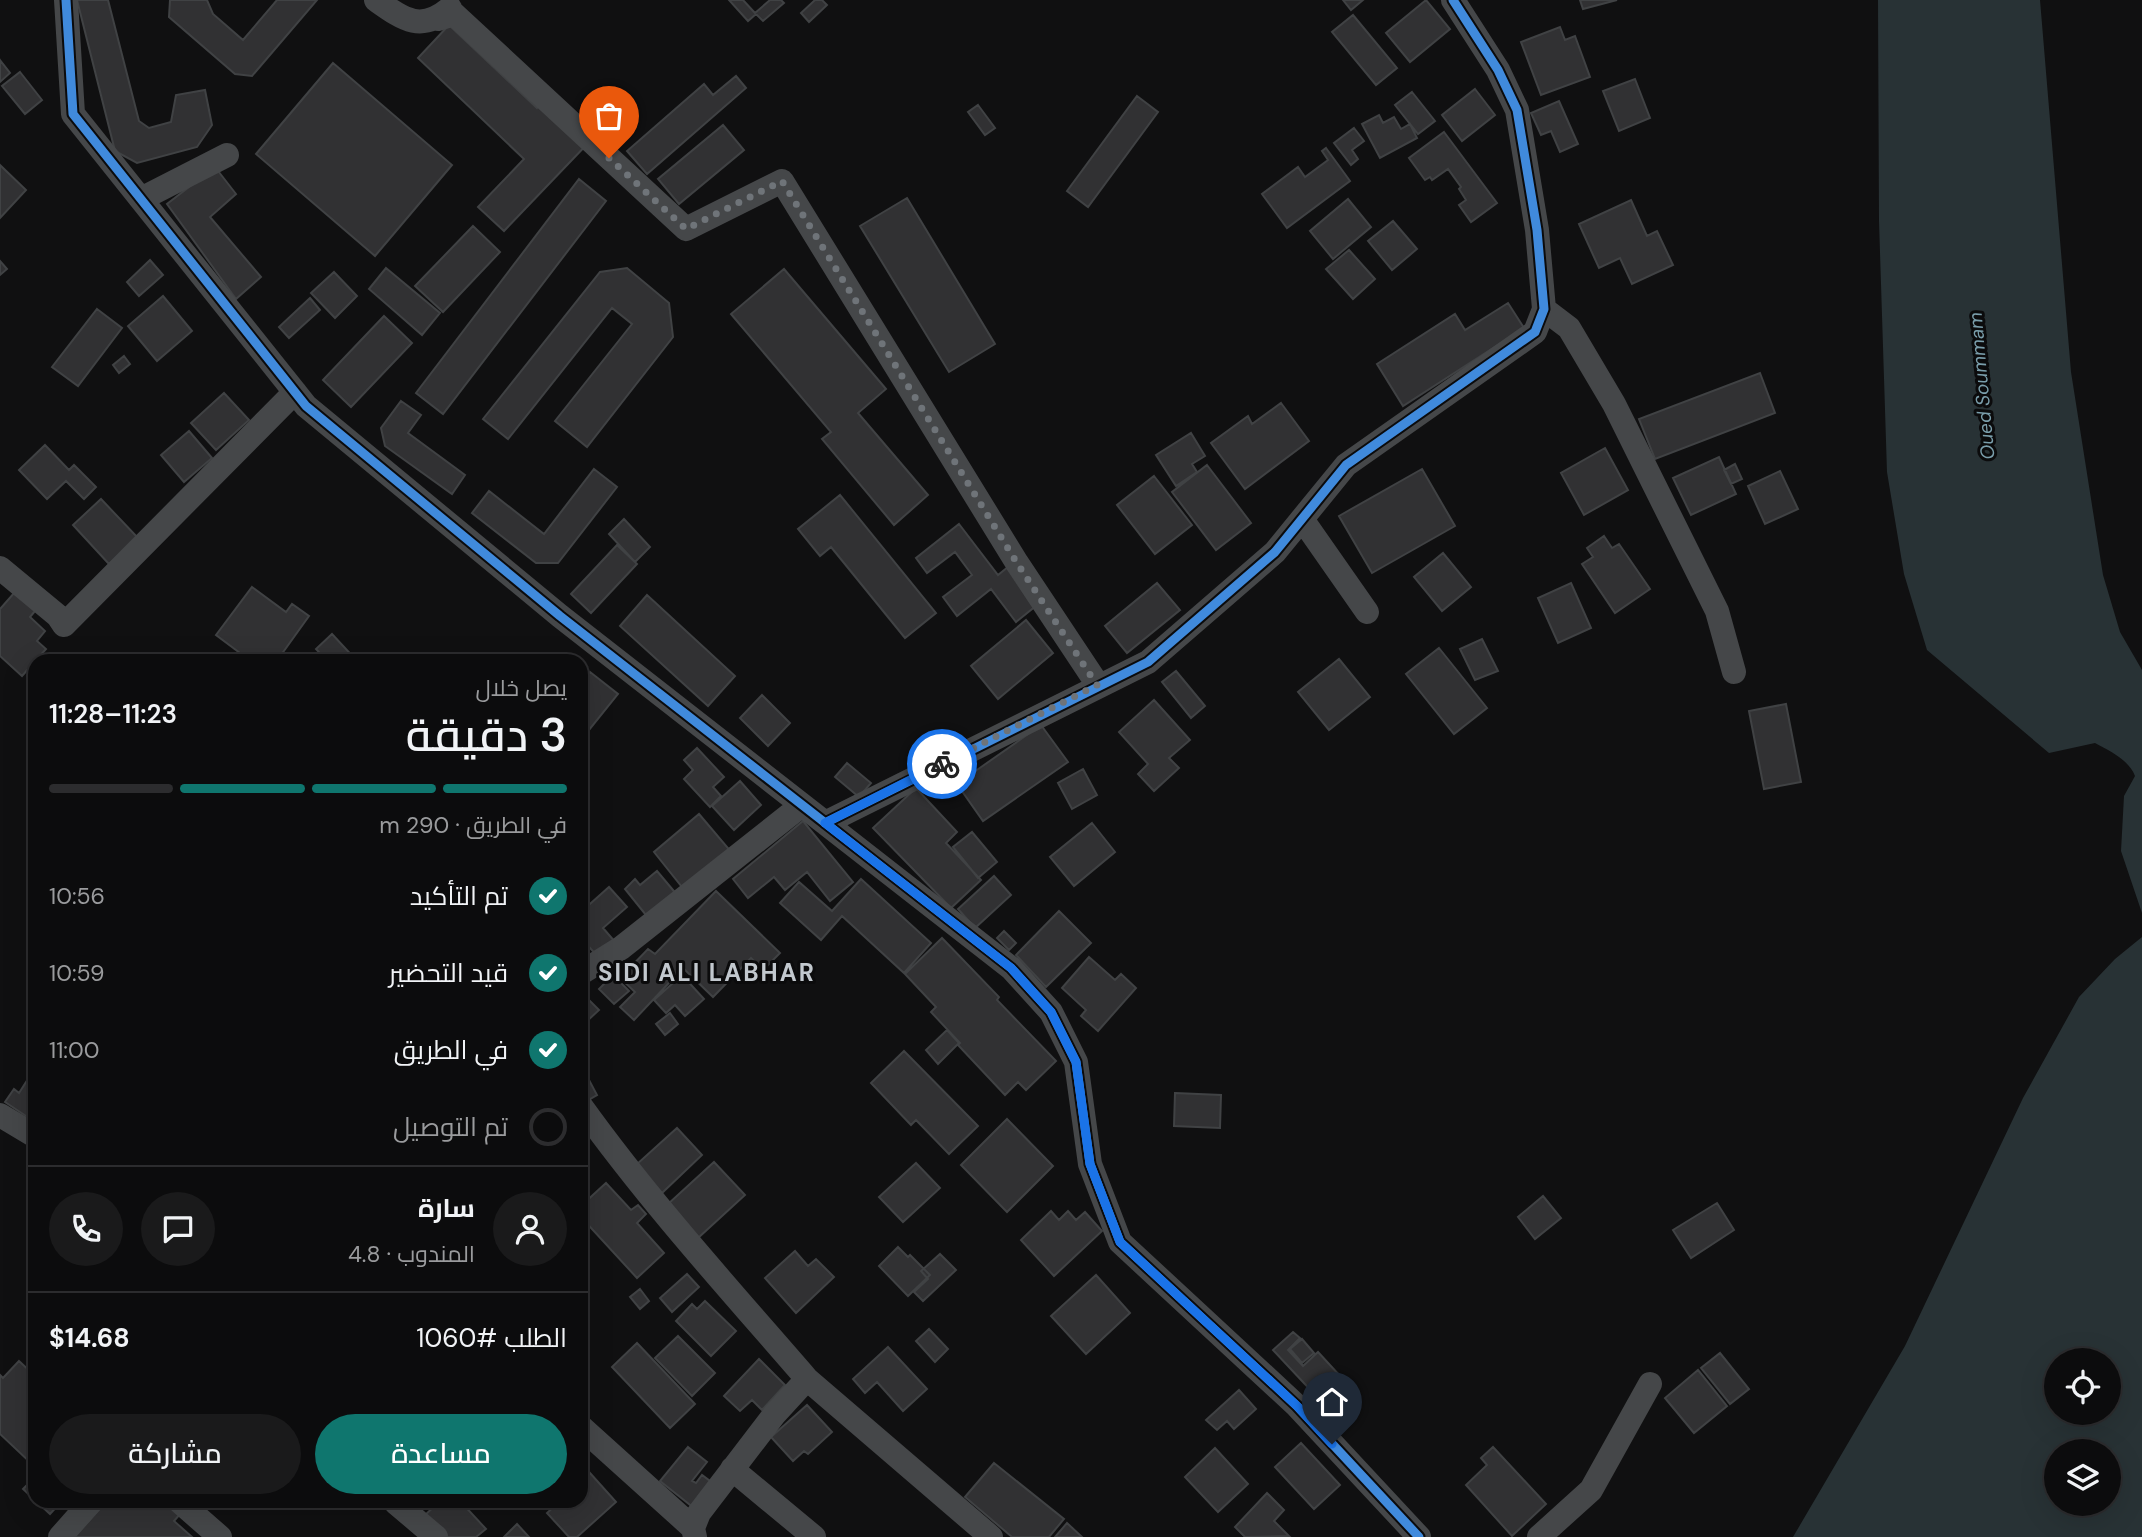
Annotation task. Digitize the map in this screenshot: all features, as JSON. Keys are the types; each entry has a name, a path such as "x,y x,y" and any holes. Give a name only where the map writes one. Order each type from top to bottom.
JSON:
{"street":[{"path":"66,0 73,114 306,406 559,616 1011,968 1051,1012 1076,1062 1090,1164 1120,1242 1297,1406 1419,1537"},
{"path":"376,0 405,20 438,19 454,15 686,229 782,181 1017,563 1097,685"},
{"path":"438,19 457,0"},
{"path":"1452,0 1498,70 1517,110 1537,230 1544,309 1535,332"},
{"path":"141,199 227,155"},
{"path":"1544,309 1569,328 1614,404 1717,611 1734,672"},
{"path":"825,823 1097,685 1148,662 1275,552 1346,465 1535,332 1569,328"},
{"path":"0,568 58,616 64,625 295,392"},
{"path":"1301,519 1367,612"},
{"path":"588,960 631,941 802,805"},
{"path":"0,1115 28,1132"},
{"path":"588,1116 697,1252 807,1379 991,1537"},
{"path":"588,1434 694,1533 699,1513 774,1415 807,1379"},
{"path":"1539,1537 1591,1490 1650,1384"},
{"path":"732,1469 814,1537"},
{"path":"60,1537 86,1508"},
{"path":"187,1508 220,1537"},
{"path":"402,1508 436,1537"}],"water":[{"name":"Oued Soummam","path":"1878,0 2040,0 2071,372 2103,575 2120,632 2142,670 2142,913 2121,851 2124,796 2135,776 2132,770 2118,756 2095,743 2049,753 1927,650 1904,574 1887,472 1879,221"},
{"path":"2142,937 2142,1537 1793,1537 1905,1346 2023,1098 2079,997 2115,959"}],"building":[{"path":"77,0 108,0 139,121 149,128 171,122 176,95 205,90 212,125 197,147 137,163 115,151"},
{"path":"170,0 207,0 213,14 243,40 277,0 317,0 252,76 235,74 169,17"},
{"path":"729,0 743,0 755,13 770,0 781,0 784,3 763,21 756,14 748,21"},
{"path":"815,0 822,0 827,5 809,22 801,13"},
{"path":"1343,0 1363,0 1351,10"},
{"path":"1426,0 1450,29 1410,62 1386,33"},
{"path":"1580,0 1617,0 1583,9"},
{"path":"1353,15 1397,68 1376,85 1332,32"},
{"path":"449,25 537,108 548,96 593,138 504,231 478,207 524,159 418,58"},
{"path":"1560,27 1565,40 1575,36 1590,77 1541,95 1521,42"},
{"path":"0,60 10,73 0,82"},
{"path":"333,63 452,165 375,256 256,154"},
{"path":"20,72 42,100 25,114 2,86"},
{"path":"736,76 746,88 647,174 627,151 704,84 713,95"},
{"path":"1635,79 1650,118 1619,131 1603,91"},
{"path":"1475,89 1495,115 1462,141 1442,115"},
{"path":"1412,92 1435,121 1418,134 1395,105"},
{"path":"1137,96 1158,112 1088,207 1067,191"},
{"path":"1559,101 1578,144 1560,152 1551,131 1541,135 1531,113"},
{"path":"978,105 995,128 985,135 968,112"},
{"path":"1379,115 1383,123 1394,117 1401,129 1410,124 1417,138 1380,158 1362,124"},
{"path":"723,125 744,150 679,204 658,179"},
{"path":"1354,128 1364,141 1352,150 1358,159 1351,165 1334,143"},
{"path":"1444,132 1497,203 1471,222 1459,205 1466,200 1459,189 1461,187 1448,169 1432,180 1430,177 1425,180 1409,158"},
{"path":"1326,148 1350,181 1287,228 1262,194 1298,167 1305,177 1328,160 1322,151"},
{"path":"0,165 26,190 0,218"},
{"path":"215,167 236,194 210,217 261,277 236,299 167,204"},
{"path":"579,179 606,201 443,414 416,393"},
{"path":"907,198 995,344 949,372 860,226"},
{"path":"1348,199 1371,227 1333,259 1310,231"},
{"path":"1631,200 1647,236 1657,231 1673,265 1632,284 1620,258 1599,268 1579,224"},
{"path":"1393,221 1417,249 1392,270 1368,241"},
{"path":"473,226 500,252 443,312 415,286"},
{"path":"1349,250 1375,279 1353,299 1326,269"},
{"path":"150,260 163,275 139,296 127,282"},
{"path":"0,261 7,269 0,275"},
{"path":"386,268 440,313 422,335 369,289"},
{"path":"627,268 669,303 673,337 587,447 555,421 632,324 612,308 508,439 483,419 600,272"},
{"path":"784,269 886,389 858,413 928,495 894,525 822,439 831,432 731,314"},
{"path":"334,272 357,296 335,318 311,293"},
{"path":"163,296 192,331 157,361 128,326"},
{"path":"310,298 320,310 289,338 279,327"},
{"path":"1508,303 1524,328 1403,406 1377,364 1455,314 1465,330"},
{"path":"97,309 122,328 78,386 52,367"},
{"path":"384,316 412,343 351,407 323,380"},
{"path":"124,356 130,364 119,373 113,365"},
{"path":"1760,373 1775,413 1655,459 1639,419"},
{"path":"224,393 249,420 216,450 191,423"},
{"path":"401,401 421,415 408,433 465,475 452,494 385,446 381,428"},
{"path":"1281,403 1309,441 1245,489 1211,443 1248,416 1252,424"},
{"path":"189,431 212,458 184,482 161,455"},
{"path":"1191,433 1205,456 1192,464 1197,472 1176,486 1156,455"},
{"path":"45,445 69,470 74,465 96,487 84,499 66,481 47,499 19,470"},
{"path":"1605,448 1628,490 1584,515 1561,473"},
{"path":"1719,457 1736,494 1691,515 1673,478"},
{"path":"1735,464 1742,479 1731,484 1724,470"},
{"path":"1207,465 1251,523 1216,550 1172,492"},
{"path":"594,469 617,487 558,563 536,563 472,513 489,491 544,534"},
{"path":"1422,469 1455,526 1372,573 1339,516"},
{"path":"1780,471 1798,509 1765,524 1748,486"},
{"path":"1154,476 1192,525 1155,554 1117,505"},
{"path":"840,495 936,613 905,638 831,547 820,556 798,529"},
{"path":"101,499 138,538 109,564 73,525"},
{"path":"624,519 650,547 635,562 609,534"},
{"path":"959,524 998,575 1008,567 1037,605 1016,622 991,589 957,616 943,597 972,575 955,552 927,573 916,558"},
{"path":"1604,536 1612,548 1619,544 1650,589 1615,613 1582,564 1593,557 1587,548"},
{"path":"617,545 637,564 591,613 571,594"},
{"path":"1443,553 1471,587 1442,611 1414,577"},
{"path":"1157,583 1180,610 1127,653 1105,626"},
{"path":"1571,583 1591,628 1558,643 1538,598"},
{"path":"252,587 286,612 292,604 309,616 282,654 241,654 216,635"},
{"path":"15,592 35,611 30,617 45,631 37,641 46,649 42,654 28,654 28,669 22,676 0,656 0,609"},
{"path":"647,595 735,676 708,706 620,626"},
{"path":"1026,620 1053,653 998,699 971,666"},
{"path":"332,634 351,654 321,654 316,649"},
{"path":"1482,639 1498,671 1475,680 1460,649"},
{"path":"1439,648 1487,708 1454,734 1406,674"},
{"path":"1339,659 1370,697 1329,730 1298,692"},
{"path":"1176,671 1205,706 1191,718 1162,682"},
{"path":"590,672 618,694 588,731"},
{"path":"762,695 790,723 768,746 740,718"},
{"path":"1154,700 1190,740 1169,758 1179,768 1154,791 1138,774 1148,764 1119,732"},
{"path":"1786,704 1801,782 1764,789 1749,711"},
{"path":"1041,725 1068,762 983,821 957,784"},
{"path":"697,748 724,777 713,787 721,796 710,807 684,779 693,770 684,760"},
{"path":"847,763 871,783 859,797 835,777"},
{"path":"1083,769 1097,795 1072,809 1058,783"},
{"path":"740,781 761,805 734,830 712,806"},
{"path":"916,788 957,832 946,843 981,880 951,908 873,828"},
{"path":"699,814 733,854 686,892 654,852"},
{"path":"803,821 853,882 830,901 807,872 785,890 774,877 748,898 733,879"},
{"path":"1092,823 1115,852 1074,886 1050,857"},
{"path":"972,832 997,862 978,878 953,847"},
{"path":"657,871 678,896 650,920 625,889 635,879 640,885"},
{"path":"994,876 1011,895 975,928 958,909"},
{"path":"861,879 931,943 904,973 842,916 821,940 780,903 799,882 832,911"},
{"path":"609,887 627,907 603,928 616,943 599,958 588,946 588,906"},
{"path":"716,891 780,953 763,970 751,958 713,997 683,968 634,1020 620,1007 635,992 620,978 648,949 655,954"},
{"path":"1059,911 1091,943 1046,987 1016,955"},
{"path":"1004,931 1016,943 1009,950 997,938"},
{"path":"942,938 1056,1061 1026,1090 1018,1082 1005,1095 958,1045 960,1043 931,1012 936,1007 905,974"},
{"path":"1089,957 1115,980 1121,974 1136,988 1098,1031 1081,1016 1086,1010 1062,988"},
{"path":"613,975 629,991 614,1004 599,989"},
{"path":"682,975 704,999 685,1016 675,1005 666,1013 654,1000"},
{"path":"588,999 599,1010 588,1020"},
{"path":"670,1013 678,1024 665,1035 656,1024"},
{"path":"947,1030 959,1043 938,1064 926,1050"},
{"path":"904,1051 978,1126 949,1154 916,1120 911,1125 871,1083"},
{"path":"28,1079 28,1117 5,1102 14,1089 19,1093"},
{"path":"588,1080 597,1095 588,1100"},
{"path":"1175,1093 1221,1095 1220,1128 1174,1126"},
{"path":"1007,1119 1053,1166 1007,1212 961,1165"},
{"path":"677,1128 702,1155 662,1193 636,1165"},
{"path":"714,1162 745,1195 698,1238 668,1204"},
{"path":"916,1163 940,1188 903,1222 879,1197"},
{"path":"606,1183 631,1210 638,1205 646,1214 637,1223 664,1253 637,1278 588,1225 588,1200"},
{"path":"1543,1196 1561,1218 1535,1239 1518,1217"},
{"path":"1717,1203 1734,1230 1691,1258 1673,1230"},
{"path":"1051,1211 1059,1220 1068,1211 1076,1220 1085,1212 1102,1231 1054,1276 1021,1240"},
{"path":"898,1247 930,1275 908,1296 879,1266"},
{"path":"795,1251 808,1266 816,1259 834,1277 796,1313 765,1278"},
{"path":"940,1254 956,1270 923,1301 914,1292 928,1279 921,1271"},
{"path":"687,1274 699,1287 672,1312 660,1298"},
{"path":"1096,1275 1130,1313 1086,1354 1051,1316"},
{"path":"640,1289 649,1301 640,1309 630,1297"},
{"path":"705,1301 736,1331 711,1356 676,1321 692,1304 697,1309"},
{"path":"929,1329 948,1349 935,1362 916,1341"},
{"path":"1293,1332 1300,1338 1288,1350 1303,1366 1318,1352 1341,1377 1318,1398 1273,1350"},
{"path":"678,1336 715,1373 692,1396 655,1358"},
{"path":"1302,1339 1314,1353 1302,1363 1290,1349"},
{"path":"637,1343 695,1404 670,1428 612,1367"},
{"path":"888,1347 927,1389 903,1411 877,1382 865,1393 853,1379"},
{"path":"1720,1353 1749,1389 1730,1404 1701,1368"},
{"path":"759,1359 785,1385 762,1410 752,1400 740,1411 724,1396"},
{"path":"19,1361 28,1369 28,1460 0,1434 0,1375 3,1378"},
{"path":"1698,1370 1727,1406 1694,1433 1665,1398"},
{"path":"1239,1390 1256,1409 1234,1429 1227,1421 1217,1430 1206,1420"},
{"path":"1331,1390 1337,1399 1326,1406 1320,1397"},
{"path":"1343,1395 1358,1411 1340,1428 1325,1412"},
{"path":"807,1405 832,1432 808,1454 804,1451 793,1461 771,1437"},
{"path":"1301,1443 1340,1485 1314,1509 1275,1467"},
{"path":"688,1447 707,1462 692,1481 696,1483 702,1475 714,1484 694,1508 660,1481"},
{"path":"1493,1447 1546,1504 1512,1536 1466,1485 1487,1465 1481,1458"},
{"path":"1215,1448 1248,1484 1218,1512 1185,1477"},
{"path":"994,1463 1064,1519 1049,1537 1012,1537 965,1497"},
{"path":"590,1473 616,1502 577,1537 569,1537 547,1513 552,1508 588,1508"},
{"path":"1267,1493 1284,1510 1274,1521 1289,1536 1245,1537 1235,1527"},
{"path":"44,1508 56,1508 50,1514"},
{"path":"101,1508 176,1508 181,1513 174,1521 192,1537 74,1537"},
{"path":"433,1508 467,1508 486,1529 476,1537 443,1537 424,1516"},
{"path":"1067,1523 1082,1537 1055,1537"},
{"path":"517,1524 529,1537 504,1537"}],"cycle path":[{"path":"66,0 73,114 306,406 560,616 1011,968 1051,1012 1076,1062 1090,1164 1120,1242 1297,1406 1419,1537"},
{"path":"825,823 1148,662 1275,552 1346,465 1535,332 1544,309 1537,230 1517,110 1498,70 1453,0"}],"way so far":[{"path":"609,158 686,229 782,181 1017,563 1097,685 942,764"}],"district":[{"name":"SIDI ALI LABHAR","path":"707,973"}],"route":[{"path":"942,764 825,823 1011,968 1051,1012 1076,1062 1090,1164 1120,1242 1297,1406 1332,1444"}]}
